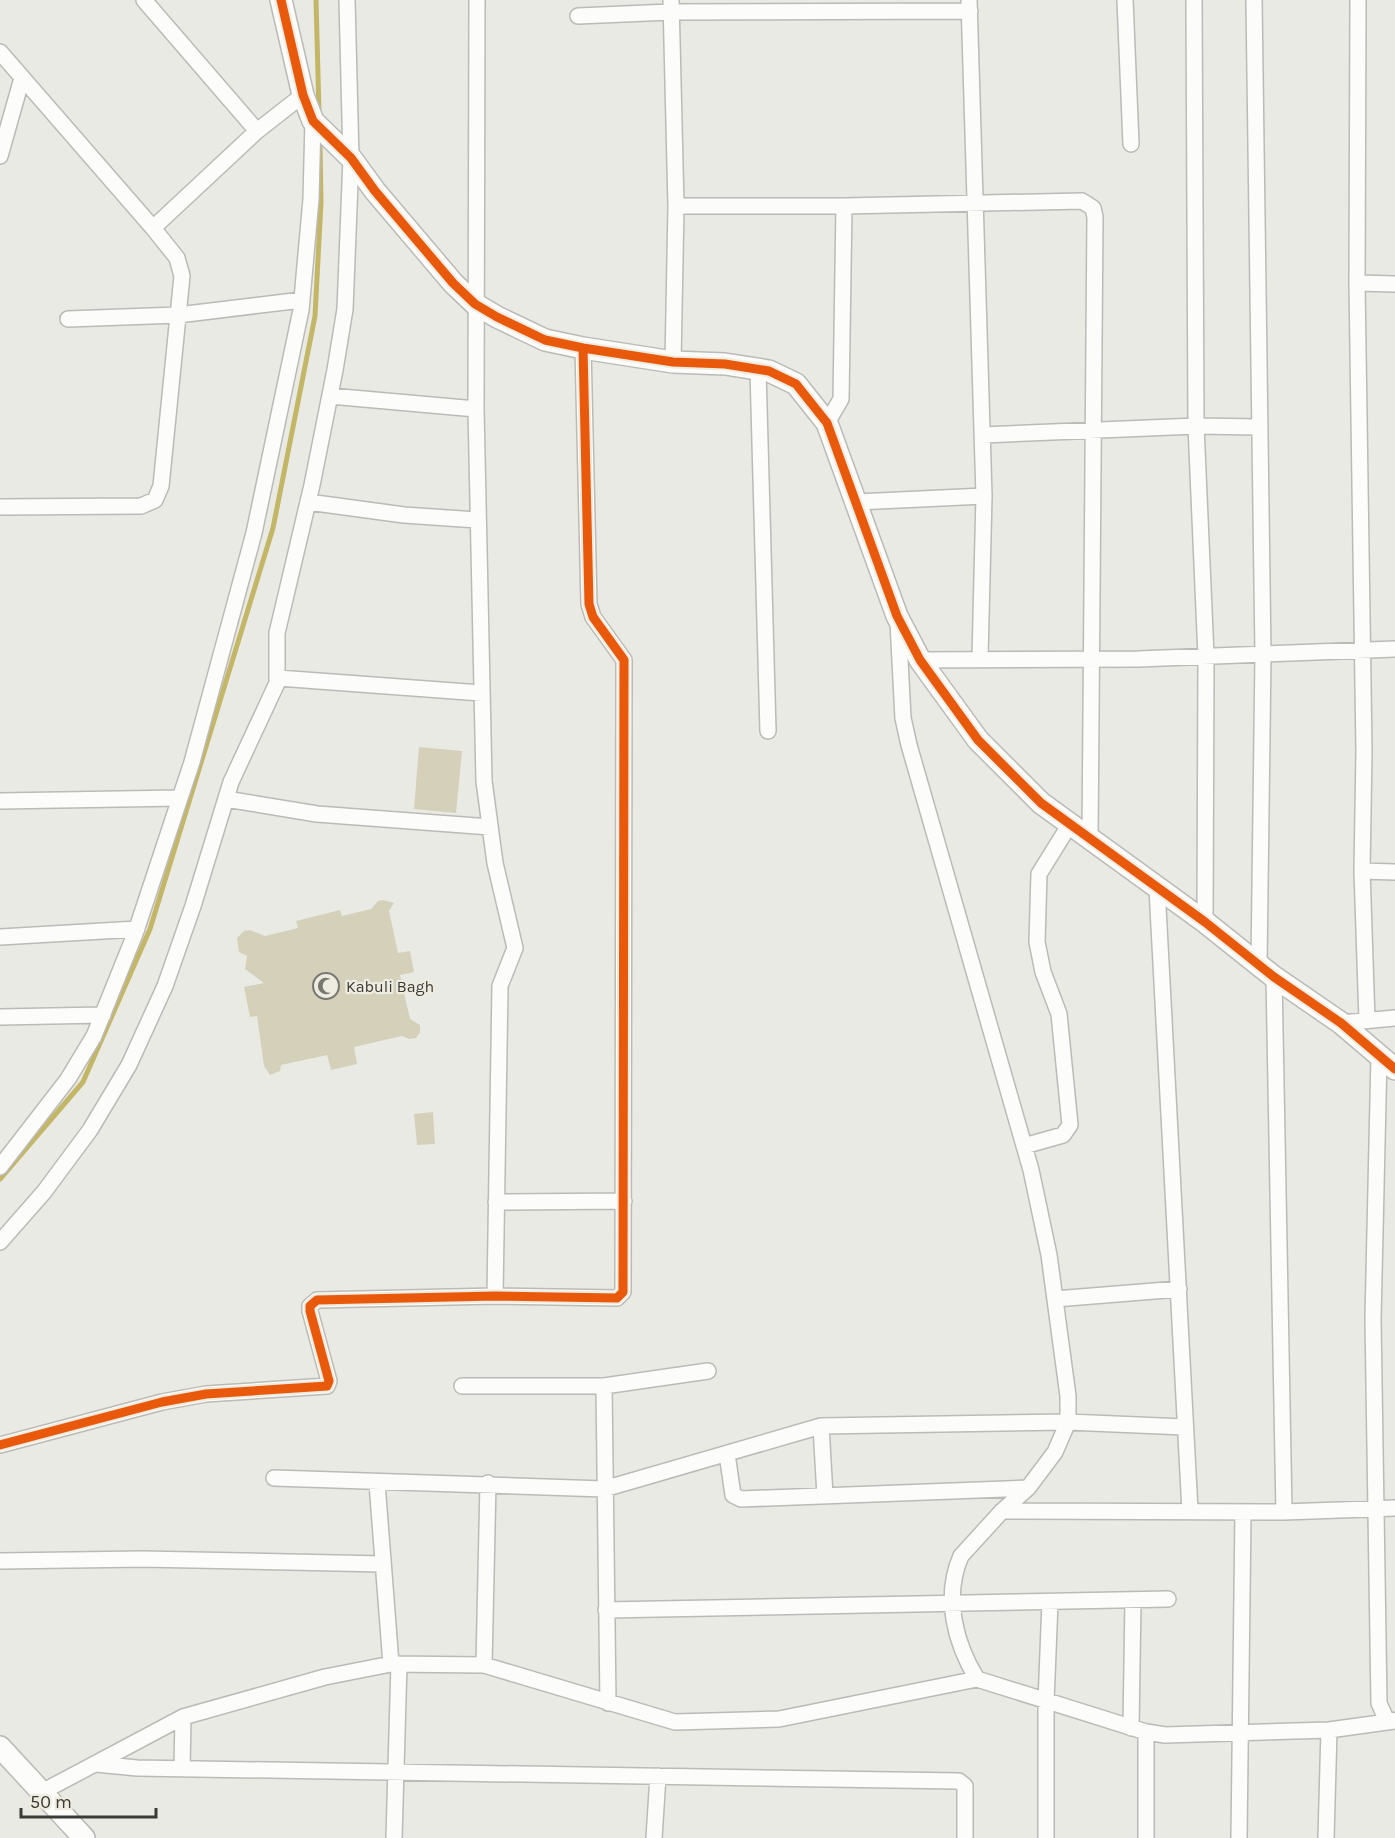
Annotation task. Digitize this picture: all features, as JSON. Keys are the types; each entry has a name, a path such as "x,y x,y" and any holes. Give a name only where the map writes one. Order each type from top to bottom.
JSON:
{"street":[{"path":"144,0 257,131"},
{"path":"0,1242 44,1191 90,1130 129,1065 165,986 193,906 231,782 278,678 277,633 308,502 345,309 347,0"},
{"path":"477,0 475,304 477,520 484,781 495,863 515,948 500,986 495,1296"},
{"path":"1125,0 1131,144"},
{"path":"1194,0 1196,426 1206,656 1205,922"},
{"path":"1254,0 1266,971 1284,1512"},
{"path":"1358,0 1358,283 1364,649 1362,871 1367,1020"},
{"path":"282,1 303,95 315,123 347,154 439,266 475,304 545,340 673,362 724,364 782,375 796,384 827,423 897,616 920,660 978,740 1024,789 1205,922 1266,971 1341,1023 1387,1062 1373,1318 1379,1703 1386,1719 1395,1721"},
{"path":"670,6 676,206 673,362"},
{"path":"578,16 670,6 970,6 984,496 980,658"},
{"path":"0,52 153,228 181,266 182,276 160,486 154,500 141,506 0,507"},
{"path":"0,156 22,78"},
{"path":"153,228 257,131 303,95"},
{"path":"0,1167 68,1079 94,1036 137,928 217,676 254,533 302,300 315,123"},
{"path":"676,206 844,206 1082,201 1093,208 1095,217 1095,430 1090,839"},
{"path":"827,423 841,399 844,206"},
{"path":"1358,283 1395,284"},
{"path":"68,320 178,315 302,300"},
{"path":"0,1445 162,1402 206,1394 327,1386 329,1380 310,1311 310,1306 317,1300 620,1296 625,1286 624,660 593,617 589,604 583,348"},
{"path":"758,370 768,731"},
{"path":"330,396 476,409"},
{"path":"983,435 1196,426 1260,427"},
{"path":"857,502 984,496"},
{"path":"308,502 404,515 477,520"},
{"path":"897,616 903,718 909,746 1042,1214 1068,1396 1068,1422 1055,1452 1028,1488 1002,1511 961,1556 954,1575 951,1603 963,1652 977,1679"},
{"path":"920,660 1092,659 1395,649"},
{"path":"278,678 482,693"},
{"path":"0,801 180,798"},
{"path":"226,799 317,814 490,827"},
{"path":"1024,1146 1063,1135 1070,1125 1059,1014 1043,972 1037,942 1039,874 1070,824"},
{"path":"1362,871 1395,872"},
{"path":"1157,888 1190,1511"},
{"path":"0,937 137,928"},
{"path":"0,1017 103,1015"},
{"path":"1341,1023 1395,1018"},
{"path":"496,1202 624,1201"},
{"path":"1055,1299 1179,1289"},
{"path":"462,1386 604,1386 708,1371"},
{"path":"604,1386 608,1702"},
{"path":"274,1478 377,1483 488,1483 604,1489 822,1426 1068,1422 1184,1427"},
{"path":"822,1426 825,1496"},
{"path":"727,1454 735,1497 741,1499 1028,1488"},
{"path":"377,1483 383,1564 395,1664 394,1838"},
{"path":"484,1665 488,1483"},
{"path":"1002,1511 1284,1512 1395,1508"},
{"path":"1239,1838 1243,1512"},
{"path":"0,1561 143,1559 383,1564"},
{"path":"606,1610 1168,1599"},
{"path":"1132,1600 1146,1838"},
{"path":"1046,1838 1046,1702 1050,1602"},
{"path":"40,1793 183,1717 325,1677 395,1664 484,1665 589,1694 675,1722 779,1719 977,1679 1139,1730 1240,1733 1329,1730 1395,1721"},
{"path":"182,1770 183,1717"},
{"path":"1326,1838 1329,1730"},
{"path":"0,1747 40,1793 84,1838"},
{"path":"95,1764 182,1770 958,1781 965,1786 965,1838"},
{"path":"654,1838 658,1776"}],"building":[{"path":"419,747 462,751 456,813 414,809"},
{"name":"Kabuli Bagh","path":"378,901 394,903 389,911 398,953 410,951 414,972 400,975 410,1019 420,1025 420,1032 416,1038 409,1039 402,1036 354,1047 357,1064 331,1070 327,1055 281,1065 280,1071 270,1075 264,1066 257,1016 250,1017 244,987 264,983 245,969 247,956 239,952 237,938 244,931 250,930 265,936 298,928 296,921 340,910 342,916 371,909"},
{"path":"433,1112 435,1144 417,1145 414,1114"}],"waterway":[{"path":"316,0 319,112"},
{"path":"0,1179 83,1082 150,929 273,528 315,316 321,202 320,146"}],"cycle path":[{"path":"281,0 303,95 313,121 351,158 375,191 453,283 475,304 545,340 673,362 725,364 769,371 796,384 827,423 897,616 920,660 978,740 1041,803 1205,922 1274,977 1341,1023 1395,1069"},
{"path":"0,1445 162,1402 206,1394 327,1386 329,1381 310,1311 310,1306 317,1300 495,1296 617,1298 623,1292 624,660 593,617 589,604 583,348"}],"place":[{"name":"Kabuli Bagh","path":"326,986"}]}
